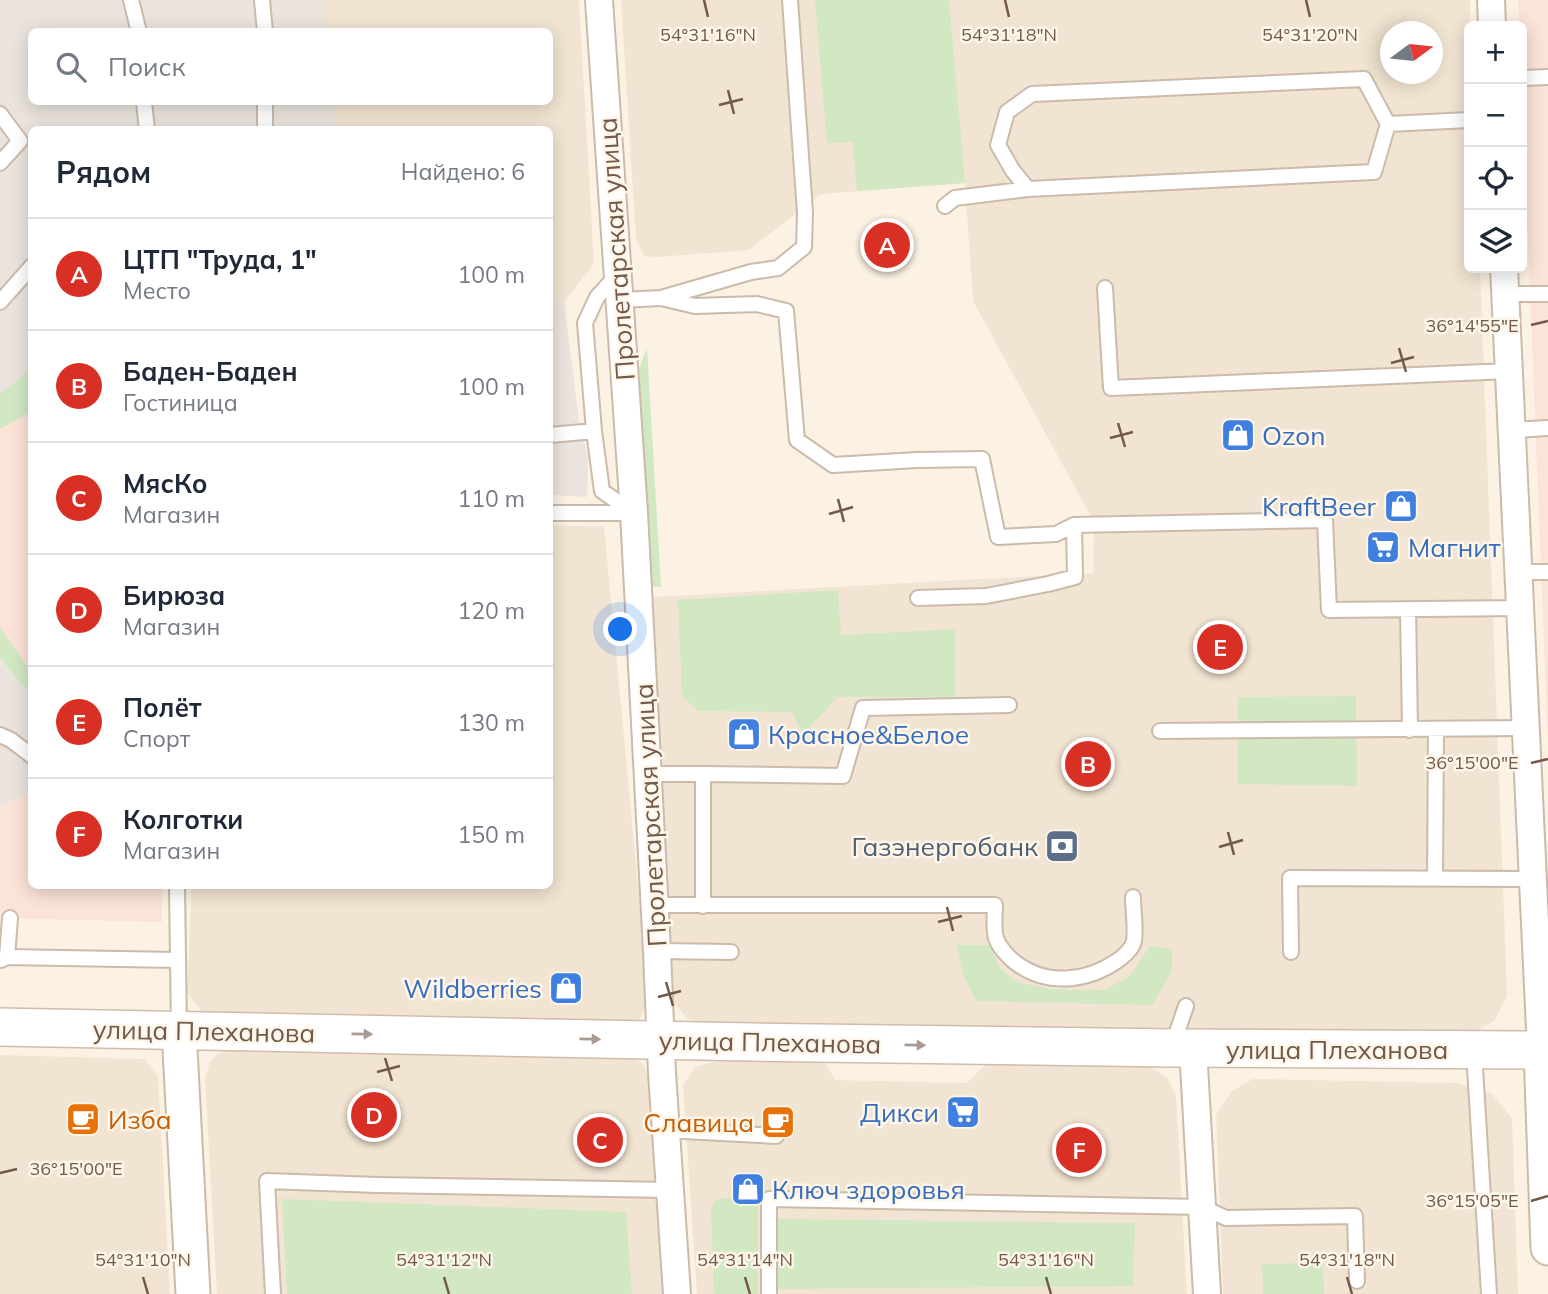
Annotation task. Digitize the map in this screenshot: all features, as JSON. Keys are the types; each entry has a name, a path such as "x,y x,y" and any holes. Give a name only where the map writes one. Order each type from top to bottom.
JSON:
{"main road":[{"name":"улица Плеханова","path":"0,1027 661,1041 1474,1051 1541,1049"}],"street":[{"name":"Пролетарская улица","path":"599,0 634,513 665,1130 677,1294"},
{"path":"1491,0 1492,21"},
{"path":"1504,273 1526,728 1539,808 1533,879 1548,1248"},
{"path":"179,1030 193,1294"},
{"path":"1184,1048 1202,1207 1207,1294"}],"lane":[{"path":"131,0 138,28"},
{"path":"262,0 265,28"},
{"path":"661,298 751,272 778,268 804,247 805,213 790,0"},
{"path":"1527,78 1548,77"},
{"path":"945,206 955,198 1028,188 1374,172 1388,124 1364,79 1032,94 1007,111 998,145 1013,172 1028,188"},
{"path":"144,105 147,126"},
{"path":"265,105 265,126"},
{"path":"0,114 20,141 0,163"},
{"path":"1388,124 1464,120"},
{"path":"0,302 28,270"},
{"path":"634,513 602,491 584,323 597,297 619,287 695,306 757,304 786,312 797,440 833,465 982,459 998,537 1056,534 1074,525 1325,520 1329,610 1520,608"},
{"path":"1105,288 1111,388 1509,371"},
{"path":"1505,294 1548,293"},
{"path":"1513,430 1548,428"},
{"path":"553,435 594,431"},
{"path":"553,513 634,513"},
{"path":"918,598 986,596 1074,577 1074,525"},
{"path":"1518,572 1548,572"},
{"path":"1408,610 1410,730"},
{"path":"647,774 843,776 863,708 1009,705"},
{"path":"1160,731 1526,728"},
{"path":"1435,879 1436,729"},
{"path":"4,740 28,754"},
{"path":"703,774 703,906"},
{"path":"1291,952 1290,878 1533,879"},
{"path":"177,889 179,1030"},
{"path":"654,905 995,905 996,937 1009,957 1026,970 1051,979 1063,979 1104,970 1124,956 1134,943 1133,897"},
{"path":"10,918 4,958 177,960"},
{"path":"657,951 731,952"},
{"path":"1184,1048 1175,1038 1186,1006"},
{"path":"1474,1051 1489,1294"},
{"path":"665,1130 776,1136"},
{"path":"273,1294 267,1181 669,1190"},
{"path":"768,1294 769,1199 1202,1207 1226,1218 1356,1216 1357,1281"}],"shaded area":[{"path":"0,0 324,0 327,28 28,28 28,105 333,105 336,126 28,126 28,372 0,393"},
{"path":"324,0 579,0 594,264 564,302 553,301 553,126 336,126 333,105 553,105 553,28 327,28"},
{"path":"621,0 1470,0 1470,21 1464,21 1464,273 1480,273 1507,996 1494,1021 1471,1034 709,1027 688,1019 673,1002 653,597 1093,573 1094,522 973,301 965,183 821,194 749,250 644,256 636,239"},
{"path":"1518,0 1548,0 1548,745 1527,213 1527,21 1519,21"},
{"path":"553,301 564,302 579,421 588,458 587,497 553,495"},
{"path":"28,414 28,666 0,627 0,429"},
{"path":"553,525 604,527 649,1001 639,1020 618,1022 225,1016 202,1012 187,992 192,889 553,889"},
{"path":"0,657 16,679 28,689 28,795 0,806"},
{"path":"28,795 28,889 162,889 162,922 0,918 0,806"},
{"path":"233,1049 631,1056 643,1064 650,1080 665,1294 217,1294 205,1079 210,1062 219,1053"},
{"path":"0,1055 144,1059 158,1076 170,1294 0,1294"},
{"path":"721,1060 825,1062 835,1080 967,1083 986,1064 1148,1066 1167,1077 1176,1096 1187,1294 697,1294 683,1085 695,1067"},
{"path":"1253,1079 1458,1083 1491,1093 1512,1118 1518,1294 1223,1294 1216,1115 1232,1091"}],"green space":[{"path":"815,0 949,0 965,183 857,191 853,142 827,143"},
{"path":"647,348 661,587 652,587 638,371"},
{"path":"28,372 28,414 0,429 0,393"},
{"path":"838,590 841,635 955,629 955,697 837,697 803,735 792,712 698,711 682,696 678,600"},
{"path":"0,627 28,666 28,689 16,679 0,657"},
{"path":"1356,696 1357,786 1238,784 1238,697"},
{"path":"956,945 990,945 999,967 1016,982 1049,989 1105,990 1130,976 1150,946 1172,949 1172,971 1152,1005 976,1001 963,974"},
{"path":"752,1195 758,1203 758,1294 714,1294 711,1208 717,1199"},
{"path":"282,1199 626,1212 632,1294 287,1294"},
{"path":"776,1219 1135,1223 1133,1286 775,1289"},
{"path":"1323,1263 1324,1294 1263,1294 1262,1264"}],"place":[{"name":"ЦТП \"Труда, 1\"","path":"887,245"},
{"name":"Ozon","path":"1238,435"},
{"name":"KraftBeer","path":"1401,506"},
{"name":"Магнит","path":"1383,547"},
{"name":"Полёт","path":"1220,647"},
{"name":"Красное&Белое","path":"744,734"},
{"name":"Баден-Баден","path":"1088,764"},
{"name":"Газэнергобанк","path":"1062,846"},
{"name":"Wildberries","path":"566,988"},
{"name":"Дикси","path":"963,1112"},
{"name":"Бирюза","path":"374,1115"},
{"name":"Изба","path":"83,1119"},
{"name":"Славица","path":"778,1122"},
{"name":"МясКо","path":"600,1140"},
{"name":"Колготки","path":"1079,1150"},
{"name":"Ключ здоровья","path":"748,1189"}]}
